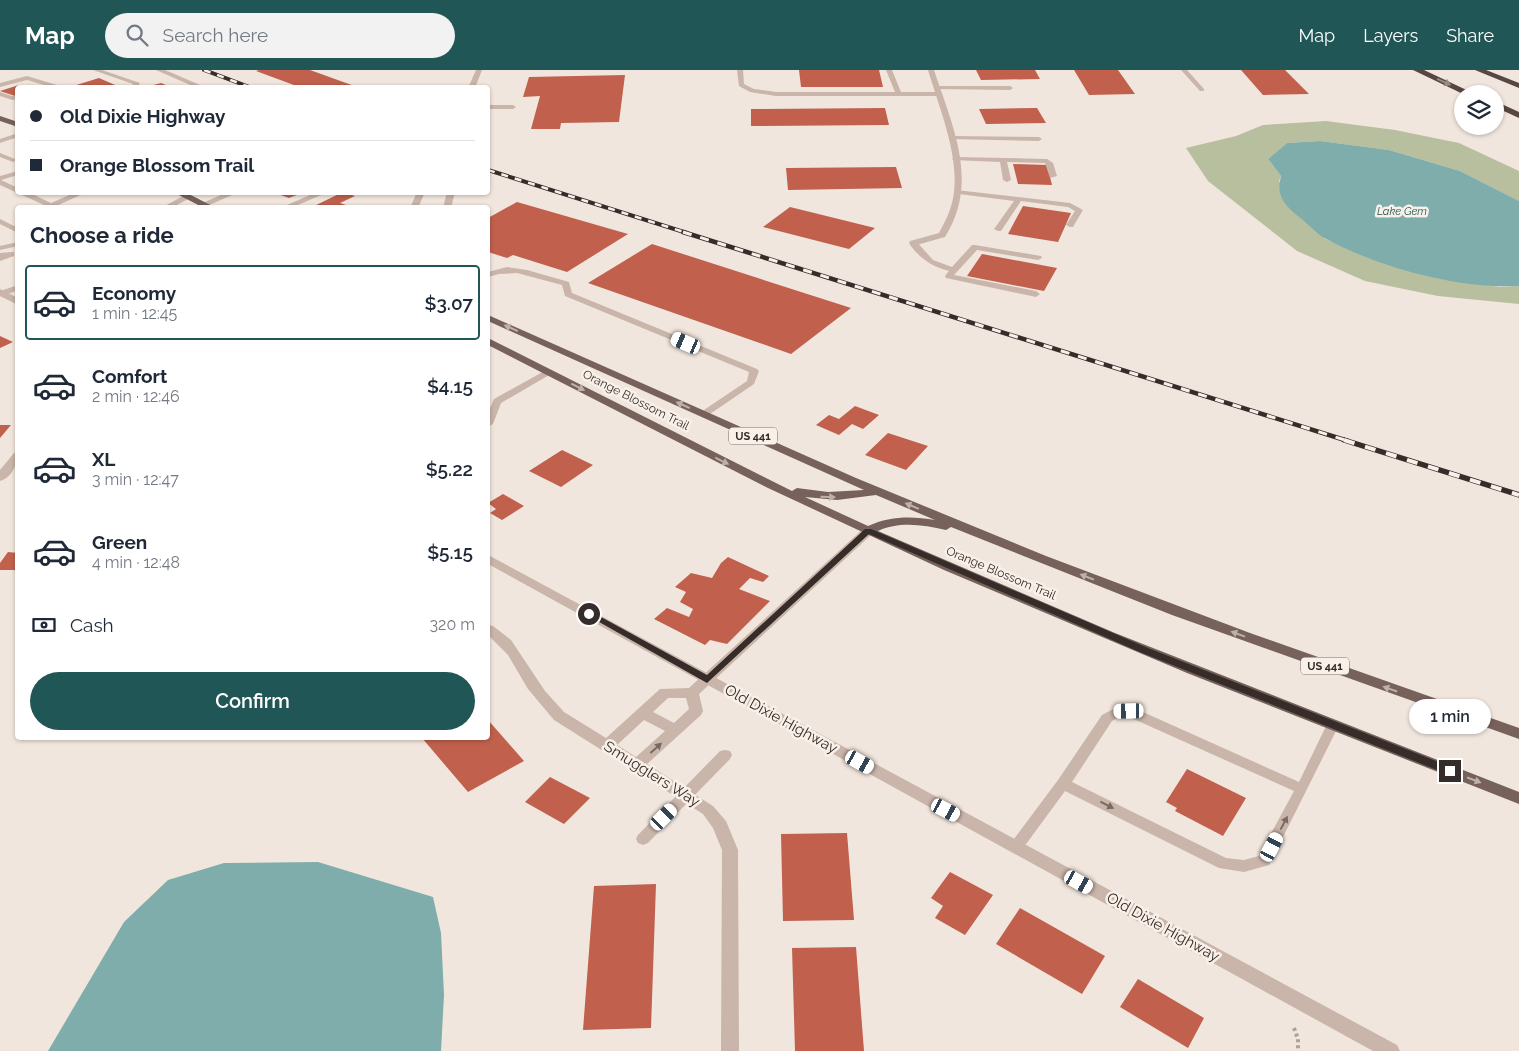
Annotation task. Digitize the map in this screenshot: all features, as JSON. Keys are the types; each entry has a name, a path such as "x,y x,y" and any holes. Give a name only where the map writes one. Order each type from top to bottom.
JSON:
{"highway":[{"path":"1417,70 1454,86"},
{"path":"1479,70 1519,86"},
{"path":"1504,108 1519,115"}],"main road":[{"path":"0,118 15,124"},
{"path":"187,195 206,205"},
{"name":"Orange Blossom Trail","path":"490,319 973,532 1172,610 1519,734"},
{"name":"Orange Blossom Trail","path":"490,342 780,489 868,531 1145,651 1519,798"},
{"path":"780,489 825,497 850,496 877,491"},
{"path":"868,531 884,523 902,520 925,522 973,532"}],"street":[{"path":"159,70 196,85"},
{"path":"472,85 479,70"},
{"path":"913,243 942,235 949,221 958,192 951,138 931,70"},
{"path":"1,293 15,300"},
{"path":"0,478 15,459"},
{"path":"607,746 665,693 692,693 868,531"},
{"name":"Old Dixie Highway","path":"490,560 1384,1049"},
{"name":"Smugglers Way","path":"490,630 503,638 519,659 540,695 559,716 708,810 720,825 730,850 730,1051"},
{"path":"637,765 696,711 692,693"},
{"path":"644,713 675,730"}],"lane":[{"path":"96,70 137,83 136,85"},
{"path":"740,70 741,85 752,90 768,93 899,94 1010,88"},
{"path":"889,70 899,94"},
{"path":"1184,70 1202,90"},
{"path":"0,85 27,78 46,85"},
{"path":"490,107 513,107"},
{"path":"0,141 15,136"},
{"path":"951,138 1039,139"},
{"path":"0,155 13,160"},
{"path":"955,159 1046,161 1049,163 1053,176"},
{"path":"1003,160 1007,180"},
{"path":"1,182 15,175"},
{"path":"1,182 15,189"},
{"path":"958,192 1070,205 1079,210 1070,225"},
{"path":"27,195 45,205"},
{"path":"50,205 76,195"},
{"path":"168,205 184,195"},
{"path":"210,205 230,195"},
{"path":"292,205 317,195"},
{"path":"998,229 1019,199"},
{"path":"0,221 15,229"},
{"path":"913,243 925,260 954,270"},
{"path":"0,248 15,245"},
{"path":"1036,294 949,276 975,247 1038,258"},
{"path":"0,254 14,253"},
{"path":"0,259 14,253"},
{"path":"490,274 498,270 518,270 566,284 568,294 754,371 751,382 704,414"},
{"path":"1,293 15,288"},
{"path":"490,420 490,403 548,372"},
{"path":"1016,847 1063,784 1107,718 1119,712 1129,711 1302,789"},
{"path":"1063,784 1224,864 1244,866 1264,862 1333,725"},
{"path":"643,839 725,755"}],"path":[{"path":"1294,1028 1298,1038 1298,1051"}],"green space":[{"path":"1326,121 1395,130 1459,143 1519,171 1519,201 1460,171 1389,150 1320,141 1287,143 1268,159 1281,176 1279,181 1325,239 1378,261 1442,279 1500,287 1519,286 1519,304 1438,296 1365,281 1297,251 1208,181 1186,148 1236,136 1263,125"}],"water":[{"name":"Lake Gem","path":"1320,141 1389,150 1460,171 1519,201 1519,286 1471,284 1420,274 1371,259 1320,235 1287,206 1281,196 1281,176 1268,159 1287,143"},
{"path":"318,862 433,897 441,933 444,995 441,1051 48,1051 124,922 168,880 224,863"}],"building":[{"path":"310,70 352,85 294,85 256,71"},
{"path":"799,70 879,70 883,87 801,87"},
{"path":"976,70 1035,70 1040,79 981,80"},
{"path":"1074,70 1118,70 1135,94 1089,95"},
{"path":"1241,70 1285,70 1309,94 1263,95"},
{"path":"625,75 619,122 561,123 560,129 531,129 540,96 523,97 529,77"},
{"path":"99,78 115,85 76,85"},
{"path":"15,86 15,96 0,91"},
{"path":"885,108 889,125 751,126 751,109"},
{"path":"1037,108 1046,123 986,124 979,109"},
{"path":"1013,164 1047,165 1052,185 1018,184"},
{"path":"896,167 902,188 788,190 786,168"},
{"path":"281,195 297,195 289,198"},
{"path":"337,195 355,196 340,203 346,205 316,205"},
{"path":"517,202 628,234 567,272 513,255 507,258 490,253 490,217"},
{"path":"1023,206 1071,213 1058,242 1008,234"},
{"path":"790,207 875,228 849,249 763,227"},
{"path":"652,244 851,308 791,354 588,283"},
{"path":"982,254 1057,268 1044,291 967,276"},
{"path":"0,336 13,342 0,348"},
{"path":"855,406 879,415 863,429 852,424 839,435 816,425 829,415 839,419"},
{"path":"0,425 11,425 0,438"},
{"path":"888,433 928,446 906,470 865,455"},
{"path":"562,450 593,465 561,487 529,471"},
{"path":"503,494 524,506 502,520 490,513 496,509 490,504 490,502"},
{"path":"8,552 15,553 15,570 0,570 0,563"},
{"path":"728,557 769,576 763,582 750,578 739,589 770,601 727,644 710,640 705,645 654,619 667,608 689,617 693,609 680,602 686,592 675,587 691,573 712,578 721,563"},
{"path":"490,722 524,761 468,792 424,740 490,740"},
{"path":"1187,769 1246,798 1223,836 1175,811 1177,808 1166,802"},
{"path":"550,777 590,798 564,824 525,802"},
{"path":"847,833 854,920 783,921 781,834"},
{"path":"950,872 993,895 965,935 935,918 943,906 931,898"},
{"path":"656,884 651,1028 583,1030 594,886"},
{"path":"1020,908 1105,956 1082,994 996,944"},
{"path":"856,947 864,1051 795,1051 792,948"},
{"path":"1138,979 1204,1018 1188,1048 1120,1007"}],"railway":[{"path":"204,70 244,85"},
{"path":"490,171 687,233"},
{"path":"683,232 1348,441"},
{"path":"1344,440 1519,495"}],"route":[{"path":"589,614 707,679 868,531 1145,651 1450,771"}]}
